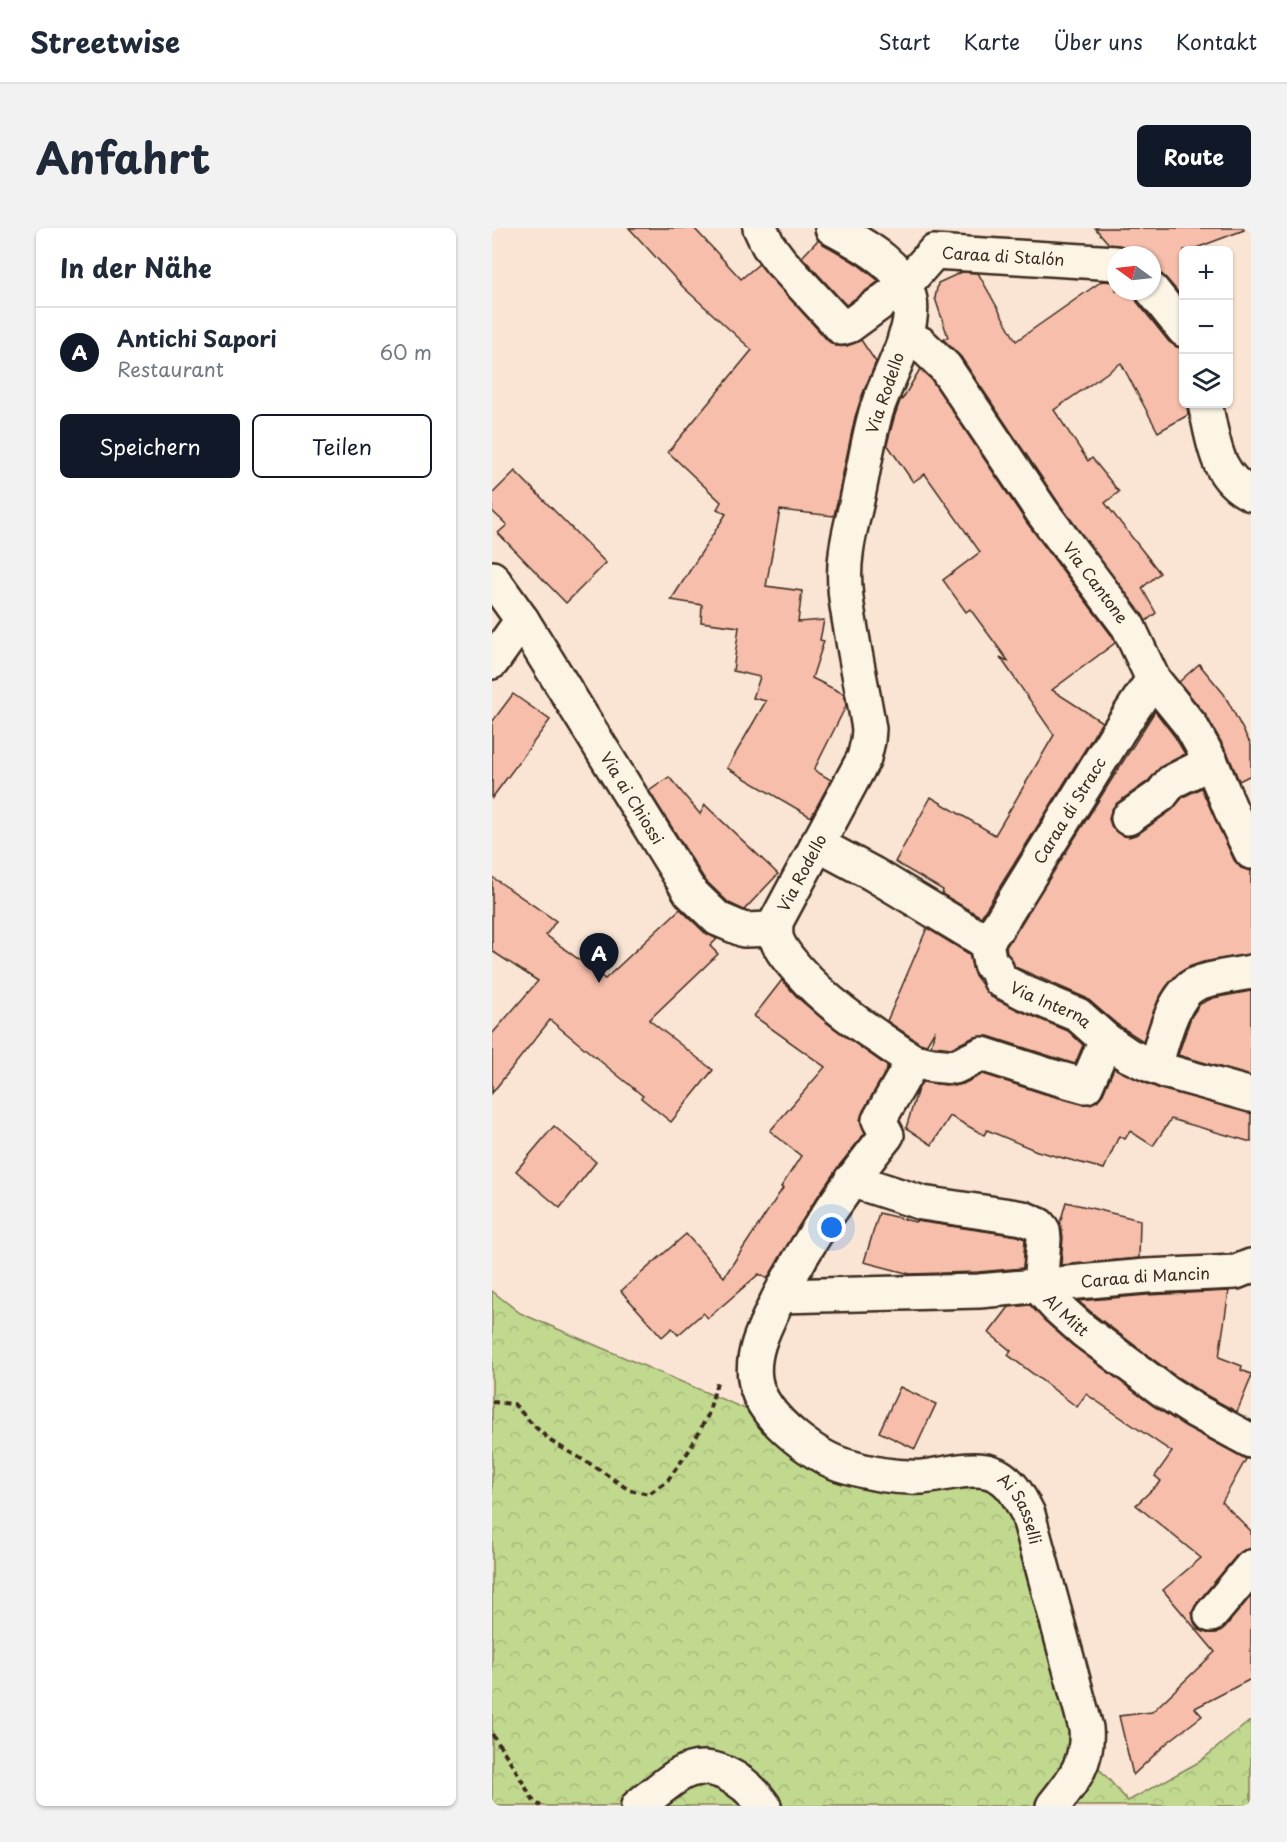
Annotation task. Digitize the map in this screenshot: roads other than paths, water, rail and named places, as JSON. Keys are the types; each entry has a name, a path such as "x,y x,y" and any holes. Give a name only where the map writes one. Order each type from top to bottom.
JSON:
{"street":[{"name":"Caraa di Stalón","path":"759,228 780,261 842,328 849,326 905,285 936,240 1107,262"},
{"path":"832,228 886,263 905,285"},
{"name":"Via Rodello","path":"905,285 910,302 909,320 905,337 877,410 869,440 844,568 846,601 869,729 868,741 864,758 776,922 776,929 778,943 817,991 851,1019 914,1061"},
{"path":"1160,300 1179,324"},
{"name":"Via Cantone","path":"905,337 920,343 945,367 1043,513 1128,626 1153,679 1191,726 1211,762 1251,852"},
{"path":"1206,408 1221,467 1228,477 1251,494"},
{"name":"Via ai Chiossi","path":"492,578 522,620 690,892 718,919 744,930 776,929"},
{"path":"492,662 522,620"},
{"name":"Caraa di Stracc","path":"986,942 999,925 1153,679"},
{"path":"1128,819 1161,795 1171,782 1211,762"},
{"path":"817,844 873,874 986,942"},
{"name":"Via Interna","path":"986,942 990,964 996,968 1000,980 1078,1015 1106,1040 1128,1055 1155,1067 1251,1095"},
{"path":"1155,1067 1173,1014 1187,989 1201,982 1251,972"},
{"path":"780,1296 795,1266 851,1180 887,1135 879,1120 914,1061 955,1067 982,1054 1086,1086 1106,1040"},
{"name":"Al Mitt","path":"851,1180 921,1203 1023,1218 1039,1225 1043,1230 1044,1239 1040,1285 1045,1294 1084,1331 1117,1356 1194,1410 1251,1442"},
{"name":"Caraa di Mancin","path":"780,1296 979,1291 1146,1276 1236,1272 1251,1266"},
{"name":"Ai Sasselli","path":"780,1296 762,1333 756,1353 755,1379 767,1409 778,1423 812,1450 844,1466 892,1476 988,1471 998,1475 1018,1494 1028,1514 1086,1728 1086,1754 1072,1783 1053,1806"},
{"path":"1211,1615 1251,1568"},
{"path":"638,1806 681,1774 694,1769 706,1768 726,1773 743,1784 759,1798 764,1806"}],"place":[{"name":"Antichi Sapori","path":"599,983"}]}
